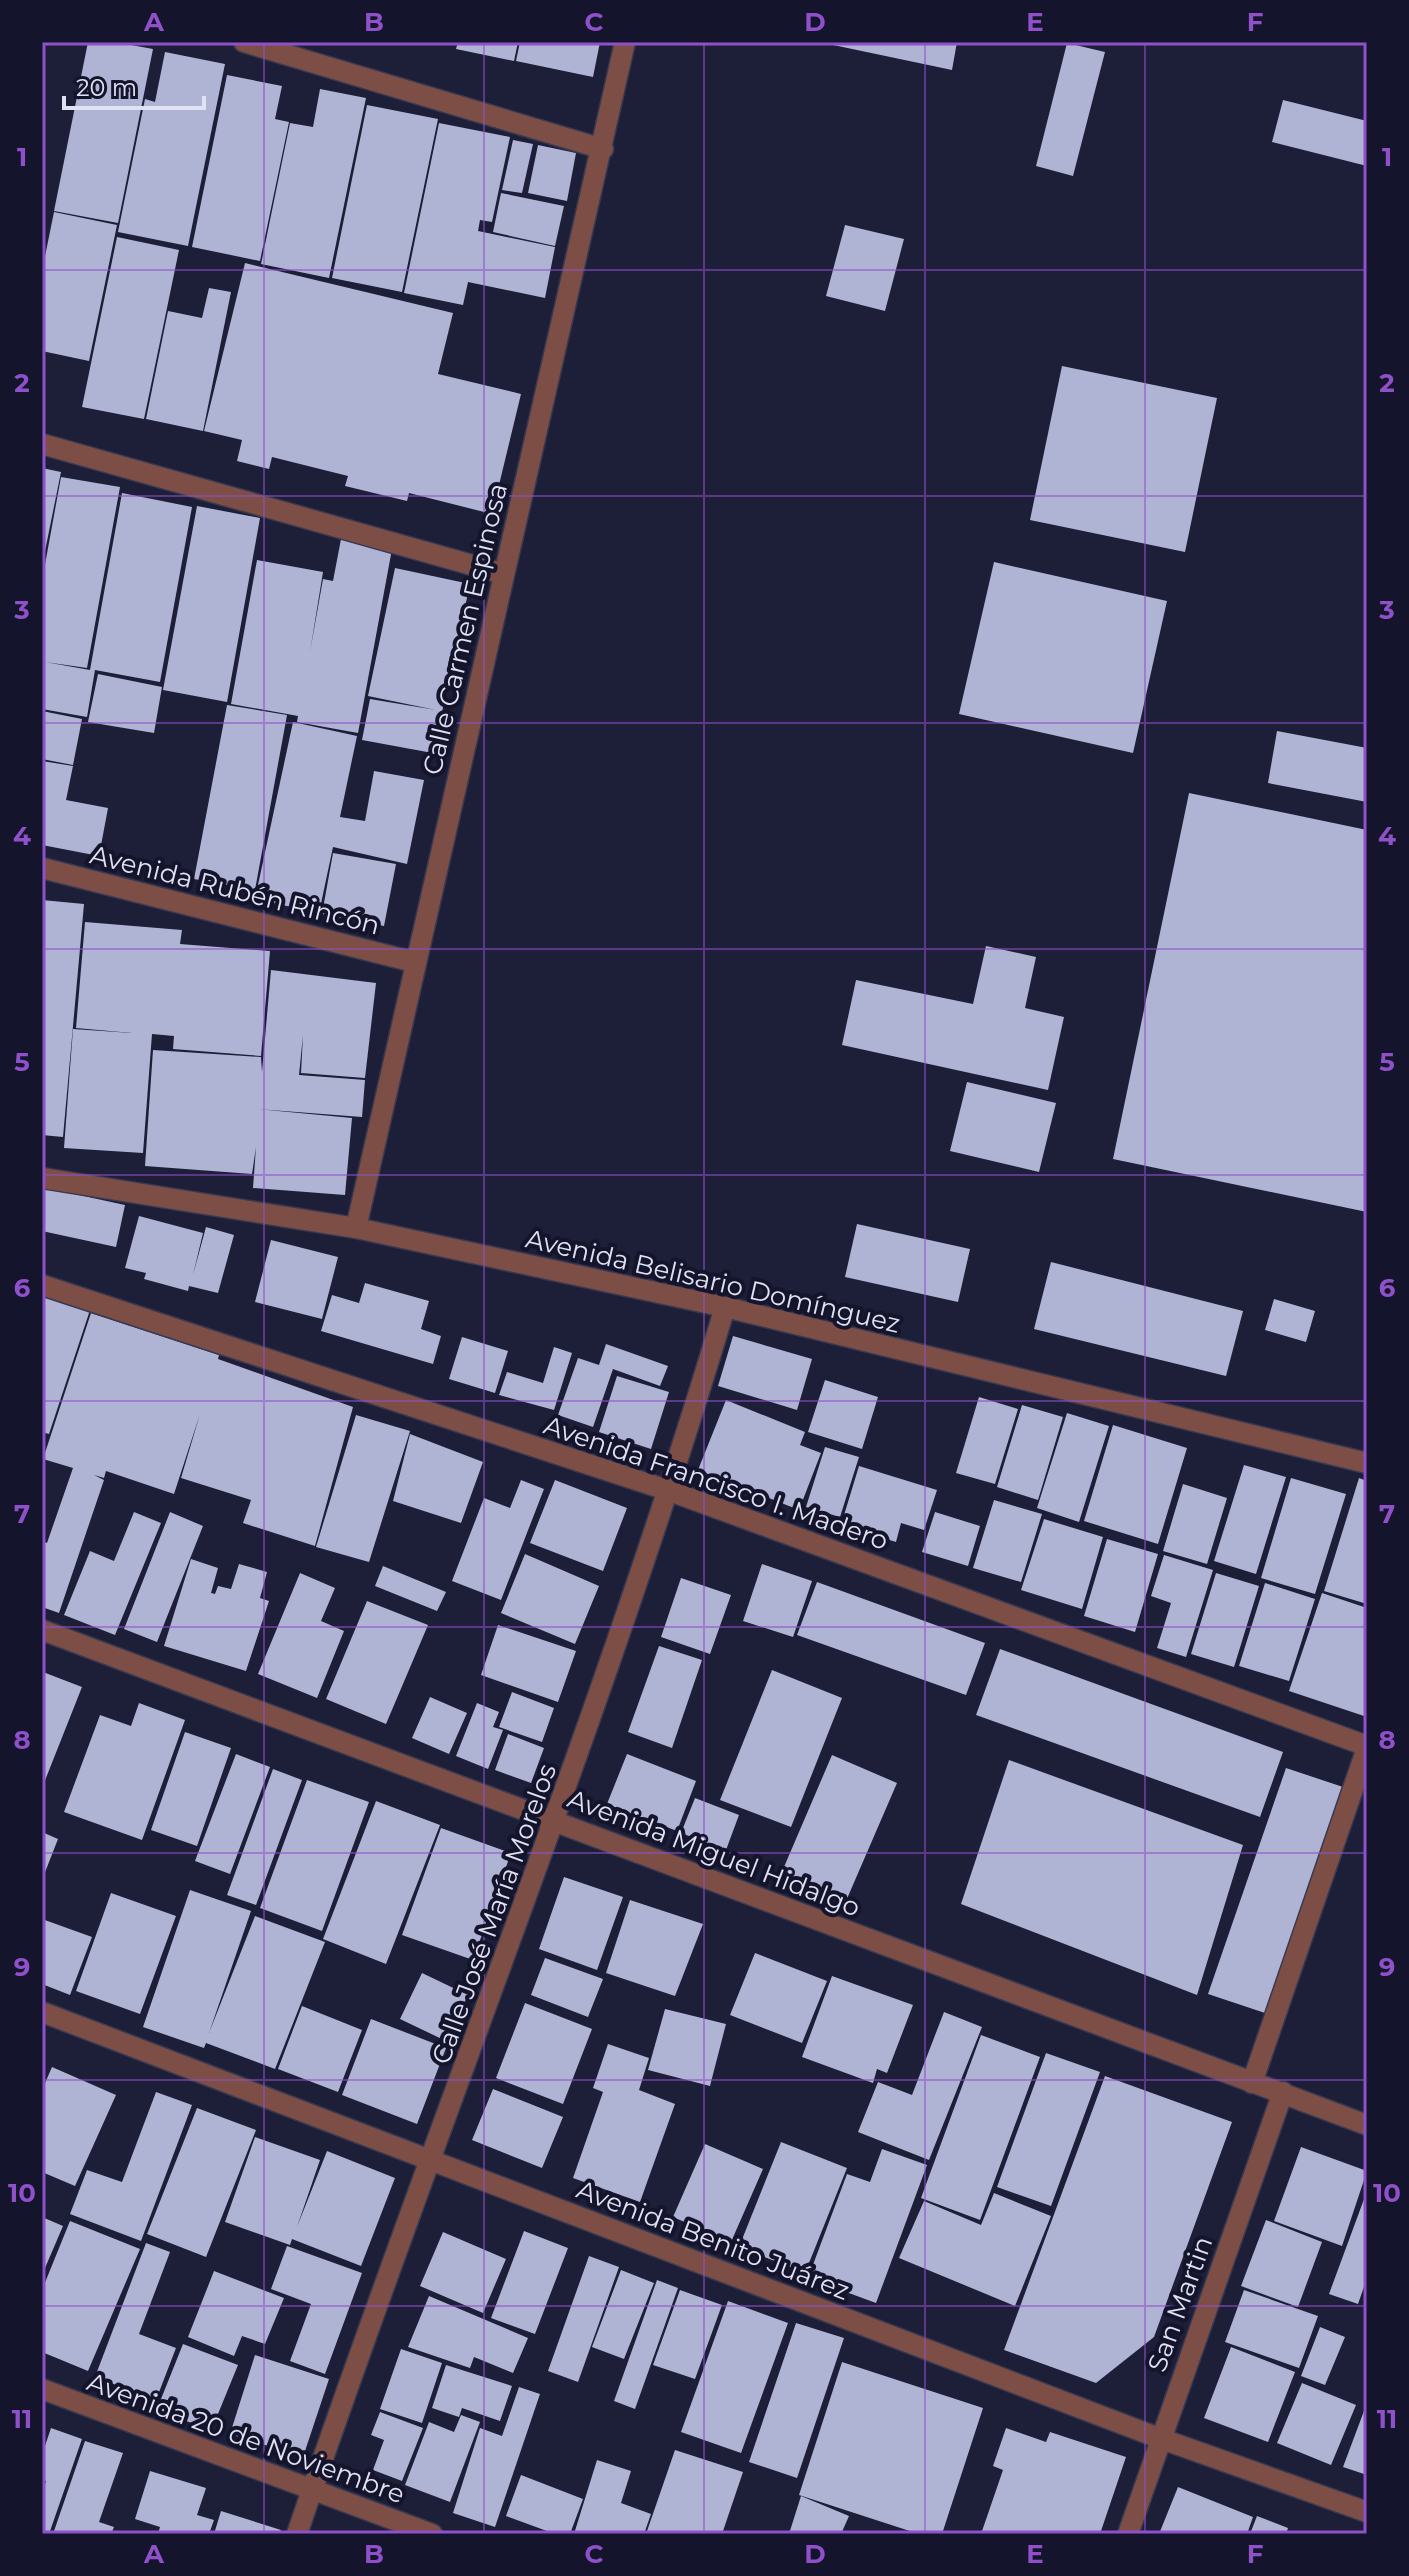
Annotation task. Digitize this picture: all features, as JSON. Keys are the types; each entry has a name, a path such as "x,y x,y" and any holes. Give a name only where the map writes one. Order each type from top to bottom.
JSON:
{"street":[{"path":"244,42 603,149"},
{"name":"Calle Carmen Espinosa","path":"356,1228 625,42"},
{"path":"42,444 504,574"},
{"name":"Avenida Rubén Rincón","path":"42,868 414,962"},
{"name":"Avenida Belisario Domínguez","path":"42,1178 356,1228 725,1307 1367,1463"},
{"name":"Avenida Francisco I. Madero","path":"42,1285 670,1491 1367,1747"},
{"name":"Calle José María Morelos","path":"297,2534 555,1822 670,1491 725,1307"},
{"name":"Avenida Miguel Hidalgo","path":"42,1630 1367,2125"},
{"path":"1252,2083 1367,1747"},
{"name":"Avenida Benito Juárez","path":"42,2012 1159,2438 1367,2512"},
{"name":"San Martin","path":"1128,2534 1159,2438 1283,2092"},
{"name":"Avenida 20 de Noviembre","path":"42,2389 432,2534"}],"building":[{"path":"88,42 115,42 153,49 118,223 54,211"},
{"path":"458,42 518,42 514,61 456,49"},
{"path":"520,42 600,42 593,77 516,61"},
{"path":"819,42 957,42 952,70"},
{"path":"1067,43 1105,52 1073,176 1036,166"},
{"path":"165,52 225,64 188,246 118,232 145,99 155,102"},
{"path":"227,75 282,86 275,119 289,122 260,261 192,247"},
{"path":"320,89 366,98 329,278 261,264 290,123 313,127"},
{"path":"1283,100 1367,121 1367,166 1272,142"},
{"path":"367,105 438,119 402,292 332,278"},
{"path":"439,123 510,137 492,222 480,220 478,231 555,247 545,298 468,282 463,305 404,293"},
{"path":"513,140 533,144 522,193 502,190"},
{"path":"538,145 576,153 567,201 528,193"},
{"path":"501,193 564,206 555,246 493,232"},
{"path":"54,212 117,225 89,361 42,351 42,271"},
{"path":"845,225 904,239 885,311 826,296"},
{"path":"117,237 179,250 144,419 82,407"},
{"path":"245,263 453,313 438,374 521,394 492,514 409,493 407,501 345,486 348,476 272,457 269,469 237,461 242,440 204,431"},
{"path":"209,288 231,292 203,431 146,419 168,311 202,318"},
{"path":"1062,366 1217,398 1185,552 1030,520"},
{"path":"42,468 61,472 43,561 42,560"},
{"path":"61,477 120,487 87,668 45,662 90,670 122,493 192,507 160,682 95,670 87,717 42,709 42,581"},
{"path":"197,506 260,518 227,702 163,690"},
{"path":"341,539 392,549 358,733 297,722 298,716 231,704 257,560 323,572 310,652 323,579 333,581"},
{"path":"994,562 1167,601 1133,753 959,714"},
{"path":"395,568 470,584 442,712 446,713 438,754 362,740 370,699 436,710 368,696"},
{"path":"98,674 162,687 154,733 88,722"},
{"path":"227,705 287,715 255,890 194,879"},
{"path":"42,711 82,719 73,765 42,759"},
{"path":"293,722 357,736 340,817 365,821 374,771 424,780 407,864 333,847 319,913 255,899"},
{"path":"1277,731 1367,748 1367,802 1268,783"},
{"path":"42,761 73,766 66,800 108,808 99,856 42,845"},
{"path":"1189,793 1367,830 1367,1212 1113,1159"},
{"path":"333,853 396,864 384,926 322,914"},
{"path":"42,900 84,904 63,1137 42,1135"},
{"path":"85,922 182,930 180,944 270,951 261,1056 173,1049 174,1036 152,1034 143,1153 64,1148 73,1029 132,1033 76,1028"},
{"path":"986,946 1036,957 1025,1008 1064,1017 1048,1090 842,1045 856,980 973,1004"},
{"path":"271,970 376,983 365,1078 301,1073 303,1035 299,1075 365,1080 362,1117 257,1109 352,1118 345,1195 253,1188 256,1147 252,1174 145,1166 153,1050 261,1057 262,1072"},
{"path":"967,1082 1056,1103 1039,1172 950,1151"},
{"path":"42,1187 125,1205 116,1247 42,1231"},
{"path":"139,1216 203,1233 193,1275 206,1227 234,1235 218,1293 189,1286 188,1291 144,1279 146,1273 125,1268"},
{"path":"857,1224 970,1249 958,1302 845,1277"},
{"path":"271,1240 338,1257 322,1319 255,1302"},
{"path":"1051,1262 1243,1311 1226,1376 1034,1329"},
{"path":"365,1283 429,1301 421,1329 441,1336 433,1364 321,1331 332,1295 359,1303"},
{"path":"42,1291 91,1307 49,1434 42,1432"},
{"path":"1274,1299 1315,1311 1306,1342 1265,1330"},
{"path":"91,1313 219,1355 218,1359 353,1407 315,1546 243,1523 251,1500 181,1478 200,1414 174,1494 106,1471 104,1478 94,1475 104,1480 59,1613 42,1607 42,1541 47,1543 73,1468 43,1459"},
{"path":"733,1336 812,1359 797,1410 718,1386"},
{"path":"462,1337 508,1351 495,1393 449,1379"},
{"path":"606,1344 668,1366 660,1386 613,1369 593,1427 558,1415 578,1358 599,1365"},
{"path":"554,1347 572,1353 554,1410 499,1395 507,1372 543,1383"},
{"path":"617,1376 669,1392 651,1449 599,1432"},
{"path":"825,1380 878,1397 862,1449 808,1432"},
{"path":"979,1397 1018,1409 995,1484 956,1473"},
{"path":"726,1400 805,1432 800,1445 821,1453 799,1510 698,1470"},
{"path":"1022,1405 1063,1417 1038,1500 997,1487"},
{"path":"1067,1413 1109,1426 1079,1522 1037,1508"},
{"path":"356,1415 410,1431 369,1562 316,1547"},
{"path":"1113,1425 1187,1448 1158,1544 1084,1521"},
{"path":"410,1434 483,1462 461,1523 393,1501"},
{"path":"825,1447 859,1457 840,1517 806,1507"},
{"path":"1244,1465 1286,1477 1256,1574 1214,1561"},
{"path":"859,1466 937,1490 924,1530 901,1523 896,1542 841,1525"},
{"path":"1291,1478 1346,1494 1315,1594 1261,1578"},
{"path":"1359,1478 1367,1481 1367,1604 1324,1591"},
{"path":"521,1480 544,1489 501,1600 452,1581 484,1498 510,1508"},
{"path":"555,1480 627,1508 603,1571 530,1543"},
{"path":"1183,1484 1227,1498 1207,1564 1163,1551"},
{"path":"994,1500 1042,1514 1021,1582 973,1568"},
{"path":"134,1512 161,1523 115,1635 64,1615 90,1551 114,1561"},
{"path":"170,1512 203,1526 157,1642 124,1629"},
{"path":"935,1512 980,1526 968,1566 922,1552"},
{"path":"1044,1519 1103,1537 1082,1609 1021,1590"},
{"path":"1107,1539 1158,1554 1135,1632 1084,1616"},
{"path":"525,1554 599,1586 575,1644 501,1613"},
{"path":"1164,1555 1213,1570 1186,1657 1157,1648 1171,1603 1151,1596"},
{"path":"191,1559 218,1568 211,1593 215,1594 218,1586 231,1589 239,1564 267,1572 260,1598 269,1601 246,1671 164,1646"},
{"path":"762,1564 812,1581 793,1637 743,1621"},
{"path":"383,1566 446,1592 437,1611 375,1586"},
{"path":"300,1573 335,1588 321,1621 344,1631 317,1698 258,1674"},
{"path":"1216,1573 1259,1586 1234,1667 1191,1654"},
{"path":"681,1578 731,1595 710,1654 661,1637"},
{"path":"817,1582 985,1643 966,1695 797,1635"},
{"path":"1265,1583 1315,1599 1289,1681 1239,1666"},
{"path":"1322,1593 1367,1608 1367,1717 1289,1691"},
{"path":"367,1601 428,1625 386,1724 326,1699"},
{"path":"498,1625 576,1651 558,1702 481,1675"},
{"path":"659,1646 702,1660 672,1748 628,1732"},
{"path":"1000,1649 1283,1752 1260,1817 976,1715"},
{"path":"772,1670 842,1698 791,1827 720,1800"},
{"path":"43,1672 82,1687 42,1788 42,1676"},
{"path":"512,1692 554,1708 542,1742 499,1727"},
{"path":"430,1697 467,1713 449,1754 412,1738"},
{"path":"139,1703 185,1720 142,1840 64,1812 100,1715 131,1726"},
{"path":"477,1703 499,1712 493,1727 503,1730 488,1769 456,1756"},
{"path":"185,1732 231,1748 197,1846 151,1830"},
{"path":"508,1734 544,1748 531,1783 495,1770"},
{"path":"236,1754 270,1767 230,1874 195,1861"},
{"path":"627,1754 696,1781 677,1831 607,1804"},
{"path":"832,1755 897,1783 846,1901 781,1874"},
{"path":"1009,1760 1243,1845 1197,1995 961,1904"},
{"path":"1286,1768 1346,1788 1268,2014 1208,1994"},
{"path":"273,1769 302,1780 256,1905 227,1895"},
{"path":"307,1780 369,1802 322,1931 260,1908"},
{"path":"695,1798 739,1815 726,1850 681,1833"},
{"path":"376,1801 440,1825 386,1964 323,1939"},
{"path":"441,1828 511,1853 473,1960 402,1935"},
{"path":"42,1832 58,1839 42,1880"},
{"path":"564,1877 623,1897 597,1970 539,1949"},
{"path":"190,1890 251,1911 209,2033 255,1916 325,1942 275,2069 206,2043 204,2048 143,2027"},
{"path":"111,1893 176,1916 140,2014 76,1991"},
{"path":"630,1900 703,1924 675,1996 606,1973"},
{"path":"42,1919 92,1937 70,1995 42,1984"},
{"path":"755,1953 827,1981 802,2043 730,2015"},
{"path":"545,1958 603,1979 588,2017 531,1995"},
{"path":"422,1973 468,1995 446,2041 400,2019"},
{"path":"832,1976 913,2005 887,2073 877,2069 873,2083 802,2057"},
{"path":"525,2003 592,2029 563,2104 496,2078"},
{"path":"302,2006 362,2030 338,2092 278,2069"},
{"path":"665,2009 726,2024 710,2086 648,2070"},
{"path":"944,2012 982,2027 929,2160 858,2132 878,2082 912,2095"},
{"path":"371,2019 446,2048 417,2124 342,2095"},
{"path":"981,2035 1040,2057 980,2220 921,2198"},
{"path":"608,2044 649,2058 639,2090 675,2104 640,2202 573,2178 603,2092 593,2088"},
{"path":"1046,2053 1100,2072 1051,2206 997,2187"},
{"path":"52,2067 116,2095 75,2186 42,2172 42,2090"},
{"path":"1105,2076 1232,2122 1154,2337 1096,2383 1004,2350"},
{"path":"493,2089 563,2117 542,2168 472,2140"},
{"path":"156,2092 192,2105 141,2241 70,2214 87,2170 122,2182"},
{"path":"197,2108 256,2130 206,2257 147,2234"},
{"path":"255,2137 320,2160 297,2227 327,2151 395,2178 361,2266 292,2239 290,2245 225,2222"},
{"path":"781,2142 847,2168 805,2273 739,2247"},
{"path":"705,2144 763,2169 731,2242 673,2217"},
{"path":"1301,2147 1367,2171 1342,2246 1274,2221"},
{"path":"882,2149 927,2165 876,2303 808,2278 847,2174 870,2182"},
{"path":"1367,2191 1367,2278 1358,2304 1329,2294"},
{"path":"994,2193 1051,2216 1015,2306 899,2258 924,2201 981,2225"},
{"path":"42,2217 63,2226 42,2275"},
{"path":"1266,2220 1322,2242 1298,2307 1241,2286"},
{"path":"70,2221 140,2249 88,2371 42,2352 42,2290"},
{"path":"524,2231 568,2248 535,2334 491,2318"},
{"path":"443,2232 506,2259 483,2313 420,2286"},
{"path":"146,2243 170,2252 139,2334 176,2348 156,2400 95,2377"},
{"path":"287,2246 362,2273 325,2374 290,2361 311,2304 271,2289"},
{"path":"589,2256 619,2267 578,2382 548,2371"},
{"path":"621,2270 654,2283 624,2359 592,2347"},
{"path":"214,2271 284,2298 265,2344 242,2336 234,2356 188,2337"},
{"path":"657,2280 678,2288 635,2409 614,2401"},
{"path":"680,2290 722,2305 695,2379 653,2365"},
{"path":"1244,2290 1318,2316 1299,2368 1225,2342"},
{"path":"429,2296 528,2338 513,2373 474,2357 470,2368 408,2347"},
{"path":"728,2301 788,2323 741,2453 681,2432"},
{"path":"796,2323 844,2338 797,2478 749,2462"},
{"path":"1320,2327 1345,2337 1325,2385 1301,2376"},
{"path":"183,2344 238,2365 211,2431 157,2409"},
{"path":"1231,2347 1295,2372 1268,2442 1204,2418"},
{"path":"401,2349 442,2363 422,2423 380,2409"},
{"path":"255,2355 329,2379 303,2457 230,2434"},
{"path":"842,2362 983,2408 942,2534 919,2534 799,2495"},
{"path":"446,2365 512,2386 500,2421 462,2408 459,2417 432,2408"},
{"path":"1302,2383 1356,2405 1331,2465 1277,2443"},
{"path":"519,2387 540,2394 495,2527 453,2513 480,2428 502,2436"},
{"path":"1367,2403 1367,2475 1343,2467"},
{"path":"380,2412 423,2428 402,2481 373,2470 384,2440 371,2435"},
{"path":"461,2415 480,2422 450,2502 405,2485 429,2422 454,2432"},
{"path":"51,2428 82,2439 49,2534 42,2534 42,2495 46,2481 42,2480 42,2455"},
{"path":"1006,2428 1046,2442 1050,2432 1126,2457 1100,2534 981,2534 1003,2470 993,2466"},
{"path":"85,2441 123,2453 99,2522 114,2527 111,2534 53,2534"},
{"path":"675,2450 743,2472 722,2534 646,2534"},
{"path":"597,2460 631,2471 621,2503 651,2514 644,2534 574,2534"},
{"path":"150,2471 206,2488 197,2515 214,2520 209,2534 158,2534 160,2527 135,2519"},
{"path":"521,2475 583,2499 570,2534 555,2534 506,2516"},
{"path":"1178,2487 1253,2517 1247,2534 1159,2534"},
{"path":"801,2496 849,2516 841,2534 789,2534"},
{"path":"221,2511 281,2530 279,2534 214,2534"},
{"path":"1257,2516 1288,2528 1286,2534 1250,2534"}]}
